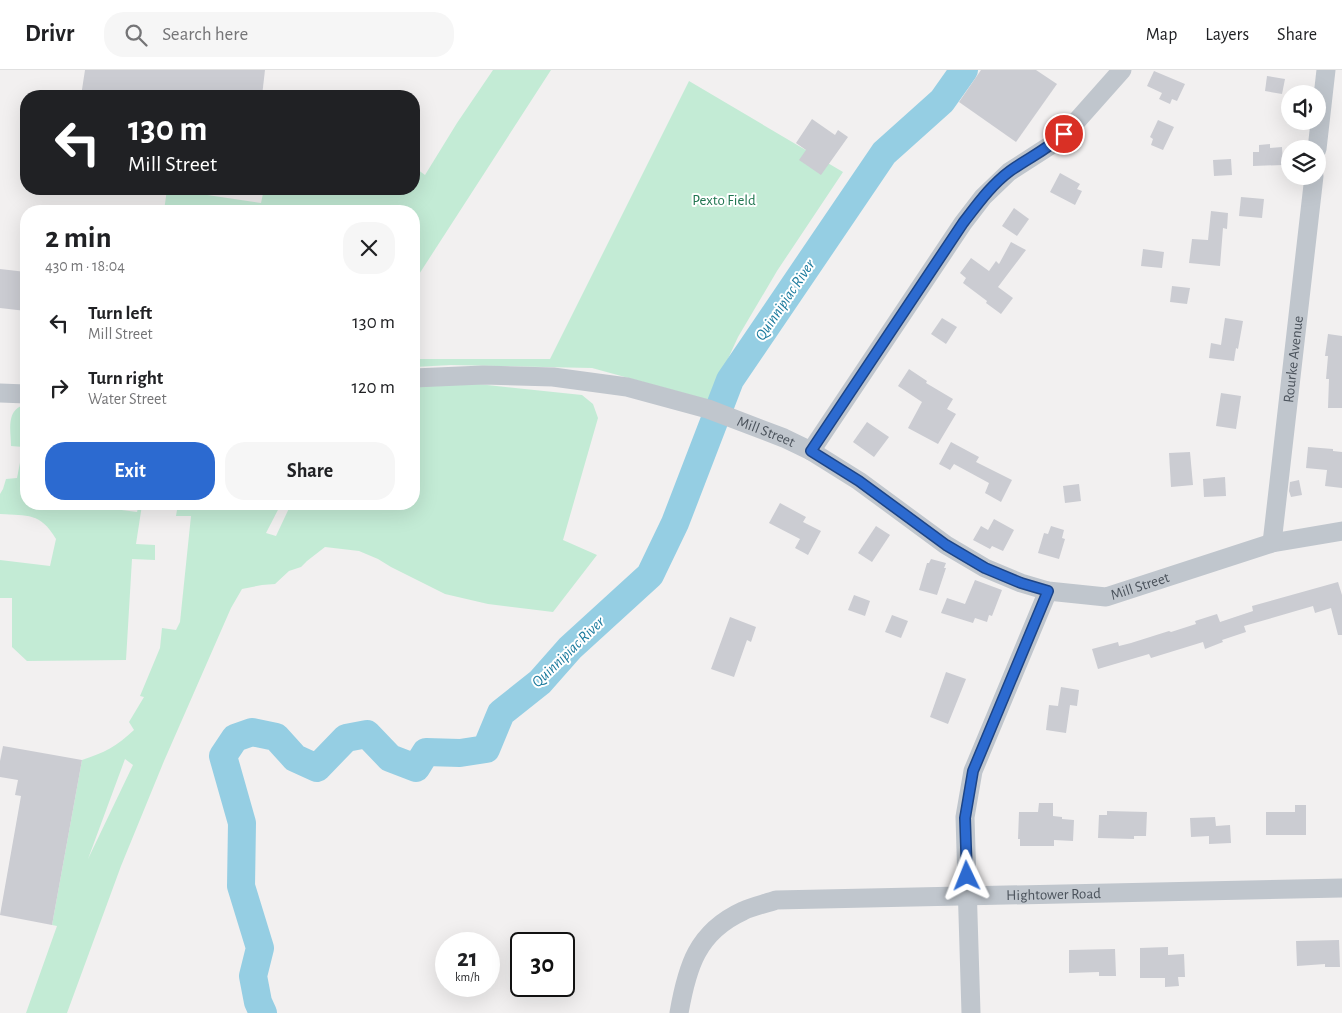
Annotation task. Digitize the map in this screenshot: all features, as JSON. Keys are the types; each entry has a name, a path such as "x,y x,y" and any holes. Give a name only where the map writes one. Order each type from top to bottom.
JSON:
{"street":[{"path":"811,451 963,223 983,197 1009,172 1054,143 1074,124 1122,70"},
{"path":"1318,140 1326,70"},
{"name":"Rourke Avenue","path":"1272,543 1313,185"},
{"name":"Mill Street","path":"420,378 483,374 553,378 622,386 717,412 811,451 859,481 954,550 985,568 1021,583 1048,591 1106,597 1272,543 1342,531"},
{"path":"0,393 20,394"},
{"path":"971,1013 965,818 973,771 1048,591"},
{"name":"Hightower Road","path":"679,1013 685,980 698,948 718,926 743,911 776,900 1342,888"}],"green space":[{"path":"493,70 551,70 420,273 420,205 165,205 166,195 207,195 261,203 263,195 420,195 420,171 425,175"},
{"name":"Pexto Field","path":"689,81 843,172 777,271 738,337 709,400 592,368 451,365 420,367 420,359 550,359"},
{"path":"478,384 582,395 593,404 598,418 563,540 597,555 553,612 488,604 445,594 359,551 325,547 301,567 289,571 275,584 242,589 231,608 164,761 121,866 67,1013 26,1013 57,926 52,925 82,760 110,748 134,730 129,722 144,697 140,696 160,648 162,628 176,630 180,622 191,516 176,516 177,510 278,510 266,533 276,536 288,510 420,510 420,386","holes":["125,759 133,765 88,859"]},
{"path":"20,407 20,447 11,446 10,423 16,409"},
{"path":"20,462 20,510 122,510 137,512 138,510 141,510 136,544 155,545 155,560 132,559 126,660 27,661 12,647 12,598 0,598 0,560 50,566 56,539 50,530 39,520 26,516 0,514 0,494 6,479 17,478"}],"building":[{"path":"85,70 265,70 263,90 82,90"},
{"path":"981,70 1036,70 1057,84 1016,142 959,102"},
{"path":"1154,71 1185,84 1177,101 1172,99 1170,104 1159,99 1162,93 1147,86"},
{"path":"1267,76 1285,79 1284,85 1281,85 1281,94 1265,91"},
{"path":"812,119 835,135 838,130 848,137 821,175 799,160 806,150 796,143"},
{"path":"1158,120 1174,127 1163,150 1151,145 1153,139 1150,137"},
{"path":"1270,144 1270,148 1281,147 1281,165 1253,166 1253,152 1259,152 1259,145"},
{"path":"1231,159 1232,175 1214,176 1213,160"},
{"path":"1060,173 1080,184 1077,189 1082,191 1075,205 1050,192"},
{"path":"1241,197 1264,199 1262,218 1239,216"},
{"path":"1014,208 1029,219 1017,236 1002,226"},
{"path":"1211,211 1228,213 1227,229 1223,228 1220,266 1189,263 1192,239 1208,240"},
{"path":"1011,242 1026,250 998,287 1013,298 1001,314 963,283 966,278 960,273 971,258 989,271 996,261 999,264"},
{"path":"1143,249 1164,252 1162,268 1141,266"},
{"path":"0,269 20,271 20,310 0,308"},
{"path":"1172,286 1190,288 1187,304 1170,302"},
{"path":"942,318 957,327 946,344 931,334"},
{"path":"1225,318 1243,321 1234,361 1209,358 1211,343 1221,345"},
{"path":"1328,334 1342,336 1342,408 1328,408 1329,379 1326,379 1328,356 1325,356"},
{"path":"909,369 927,381 926,383 953,399 947,409 956,414 938,444 908,428 922,402 898,386"},
{"path":"1221,393 1241,396 1236,429 1216,426"},
{"path":"867,422 889,437 874,457 853,442"},
{"path":"951,442 979,457 976,462 1012,480 1001,502 985,493 989,483 954,464 950,470 939,464"},
{"path":"1308,447 1333,449 1333,451 1342,452 1342,488 1325,486 1327,470 1306,468"},
{"path":"1190,452 1193,485 1171,487 1169,453"},
{"path":"1225,477 1226,496 1204,497 1203,479"},
{"path":"1299,480 1302,495 1291,497 1289,491 1290,482"},
{"path":"1079,484 1081,501 1065,503 1063,486"},
{"path":"780,503 806,517 803,522 821,531 808,555 795,548 800,539 769,523"},
{"path":"994,519 1014,530 1003,551 992,546 990,549 973,540 981,526 988,530"},
{"path":"876,526 890,535 872,562 858,553"},
{"path":"1051,526 1064,530 1062,538 1065,539 1059,559 1038,553 1044,533 1048,534"},
{"path":"931,559 946,563 937,595 919,590 927,563"},
{"path":"975,580 1002,590 992,616 989,615 987,622 975,618 973,623 941,613 947,598 965,604"},
{"path":"1338,582 1342,595 1342,635 1338,635 1331,608 1315,613 1313,606 1244,626 1246,632 1222,640 1223,642 1205,649 1203,642 1151,658 1149,654 1098,669 1092,649 1118,642 1119,646 1171,632 1196,624 1195,621 1217,614 1220,622 1253,611 1252,606"},
{"path":"854,595 870,601 865,616 848,610"},
{"path":"892,615 908,621 901,638 885,632"},
{"path":"730,617 756,627 751,642 747,640 734,677 711,669"},
{"path":"946,672 966,679 948,724 930,717"},
{"path":"1061,687 1079,690 1077,706 1070,705 1066,733 1046,730 1049,705 1058,706"},
{"path":"3,746 82,760 52,925 0,915 21,796 15,795 18,780 0,777 0,761"},
{"path":"1039,803 1053,803 1053,816 1074,820 1073,841 1054,840 1054,846 1020,846 1020,839 1018,839 1019,812 1038,812"},
{"path":"1295,805 1306,805 1306,835 1266,835 1266,812 1295,812"},
{"path":"1107,811 1147,812 1146,836 1134,836 1134,839 1098,838 1099,815 1107,815"},
{"path":"1215,817 1216,826 1230,825 1231,843 1209,844 1209,836 1191,837 1190,818"},
{"path":"1339,940 1340,967 1325,967 1325,964 1297,966 1296,941"},
{"path":"1168,947 1168,955 1184,954 1185,977 1178,977 1179,986 1165,987 1165,978 1140,978 1140,948"},
{"path":"1115,949 1116,976 1099,976 1099,972 1069,973 1069,950"}],"waterway":[{"name":"Quinnipiac River","path":"263,1013 258,1002 253,976 260,948 241,886 242,823 223,756 235,738 252,732 276,737 295,758 317,768 346,738 367,734 390,758 416,768 426,752 460,753 486,749 501,713 540,682 570,648 650,575 675,523 730,380 884,153 942,101 964,70"}],"route":[{"path":"967,876 965,818 973,771 1048,591 1021,583 985,568 946,545 859,481 811,451 963,223 983,197 1009,172 1054,143 1064,134"}]}
